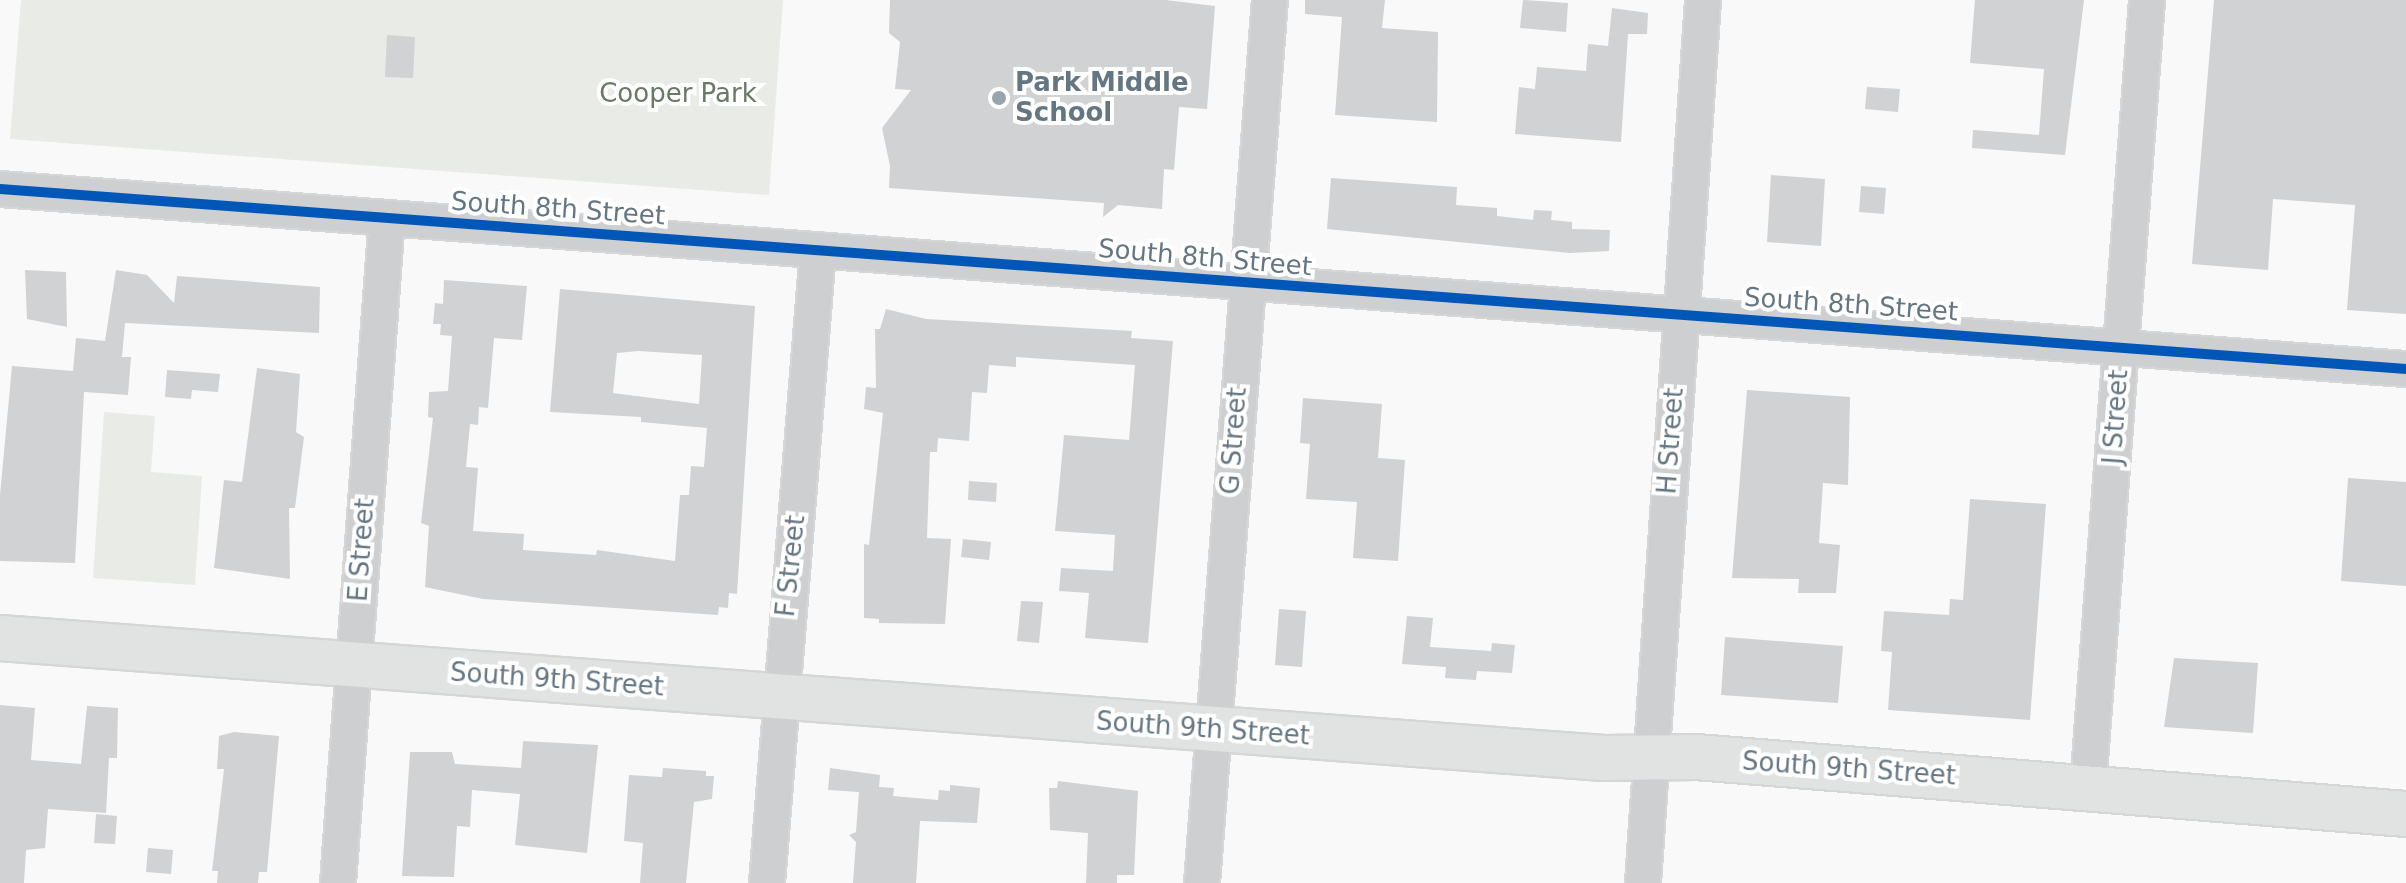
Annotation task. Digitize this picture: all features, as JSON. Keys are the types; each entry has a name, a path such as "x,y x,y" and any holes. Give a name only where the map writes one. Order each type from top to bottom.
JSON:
{"main road":[{"name":"South 9th Street","path":"0,638 1212,729 2088,787 2406,814"}],"street":[{"name":"G Street","path":"1202,883 1245,283 1270,0"},
{"name":"H Street","path":"1643,883 1703,0"},
{"name":"J Street","path":"2088,787 2147,0"},
{"name":"South 8th Street","path":"0,189 2406,369"},
{"name":"E Street","path":"338,883 387,218"},
{"name":"F Street","path":"767,883 779,696 818,250"}],"green space":[{"name":"Cooper Park","path":"21,0 783,0 769,195 10,139"},
{"path":"104,412 155,416 151,472 202,476 195,585 93,578"}],"building":[{"name":"Park Middle School","path":"890,0 1166,0 1215,6 1207,109 1179,107 1174,170 1164,169 1162,209 1118,205 1103,217 1104,203 889,188 890,166 882,128 911,90 895,89 900,42 889,33"},
{"path":"1305,0 1385,0 1382,28 1438,32 1437,122 1335,115 1342,17 1305,14"},
{"path":"1523,0 1568,3 1566,32 1520,28"},
{"path":"1975,0 2084,0 2065,155 1972,148 1973,130 2039,135 2044,69 1970,63"},
{"path":"2214,0 2406,0 2406,314 2347,310 2355,205 2273,199 2268,270 2192,264"},
{"path":"1612,8 1648,13 1647,34 1628,34 1621,142 1515,134 1519,87 1535,89 1537,67 1586,71 1588,44 1608,46"},
{"path":"387,35 415,37 413,78 385,77"},
{"path":"1867,87 1900,89 1898,112 1865,109"},
{"path":"1771,175 1825,179 1821,246 1767,242"},
{"path":"1331,178 1457,187 1456,205 1497,208 1497,216 1533,220 1534,210 1552,211 1551,220 1572,222 1572,229 1610,230 1609,251 1570,253 1327,229"},
{"path":"1861,186 1886,188 1884,214 1859,212"},
{"path":"25,270 66,272 67,327 27,319"},
{"path":"116,270 147,275 174,303 177,276 320,287 319,333 125,323 122,357 131,357 128,395 84,392 75,563 0,561 0,495 12,366 73,371 76,338 105,341"},
{"path":"444,280 527,286 522,340 494,338 488,408 479,407 478,425 470,424 466,467 478,468 473,531 524,534 523,550 596,555 597,550 675,561 680,495 689,495 691,466 704,467 707,428 641,422 641,417 550,412 560,289 755,306 737,594 729,593 728,608 719,607 718,615 483,599 425,587 429,526 421,523 433,418 428,417 429,392 448,391 452,336 440,335 441,324 433,324 435,303 443,304","holes":["638,351 702,355 699,404 613,393 617,353"]},
{"path":"886,309 926,319 1132,331 1131,338 1173,341 1148,643 1085,638 1089,593 1059,591 1061,568 1113,571 1115,535 1055,531 1064,435 1129,440 1135,365 1016,357 1016,367 989,365 987,393 972,392 969,441 938,438 937,452 930,452 927,538 951,539 945,624 879,623 879,619 864,618 864,544 869,545 883,413 864,409 866,387 876,388 875,329 880,329"},
{"path":"257,368 300,374 296,432 304,437 295,508 289,508 290,579 214,568 224,480 242,482"},
{"path":"167,370 220,374 218,392 192,390 191,399 165,397"},
{"path":"1747,390 1850,397 1848,485 1823,483 1819,543 1840,545 1836,593 1798,593 1799,579 1732,578"},
{"path":"1303,398 1382,404 1378,458 1405,460 1398,561 1353,558 1357,502 1306,499 1310,444 1300,443"},
{"path":"2348,478 2406,482 2406,586 2341,581"},
{"path":"969,481 997,483 996,502 968,500"},
{"path":"1970,499 2046,504 2030,720 1888,710 1892,652 1881,651 1884,611 1949,615 1950,599 1963,600"},
{"path":"963,539 991,542 989,560 961,557"},
{"path":"1021,601 1043,602 1039,643 1017,641"},
{"path":"1279,609 1306,611 1302,667 1275,665"},
{"path":"1407,616 1433,618 1430,647 1491,651 1492,643 1515,645 1512,673 1477,671 1476,680 1445,678 1446,667 1402,664"},
{"path":"1725,637 1843,646 1838,703 1721,695"},
{"path":"2174,658 2258,663 2253,733 2164,727"},
{"path":"0,705 35,708 31,760 81,764 87,706 118,708 117,758 109,758 106,813 48,809 45,848 26,850 24,883 0,883"},
{"path":"234,732 279,736 267,872 259,872 258,883 217,883 218,871 212,871 224,769 217,769 219,736"},
{"path":"523,741 598,745 587,853 515,845 520,794 472,790 470,827 457,826 454,877 402,876 410,752 452,752 455,764 521,768"},
{"path":"663,768 706,771 706,776 714,776 712,799 694,802 686,883 640,883 643,843 624,841 629,775 662,777"},
{"path":"830,768 880,775 879,787 894,788 893,796 938,800 939,790 950,791 950,785 980,788 977,823 920,821 916,883 853,883 856,842 849,835 856,832 859,792 828,790"},
{"path":"1058,781 1138,791 1134,875 1117,875 1117,883 1086,883 1088,833 1050,830 1049,788 1057,788"},
{"path":"96,814 117,816 115,844 94,843"},
{"path":"148,848 173,850 171,874 146,872"}],"cycle path":[{"path":"0,189 2406,369"}],"place":[{"name":"Park Middle School","path":"999,98"}]}
